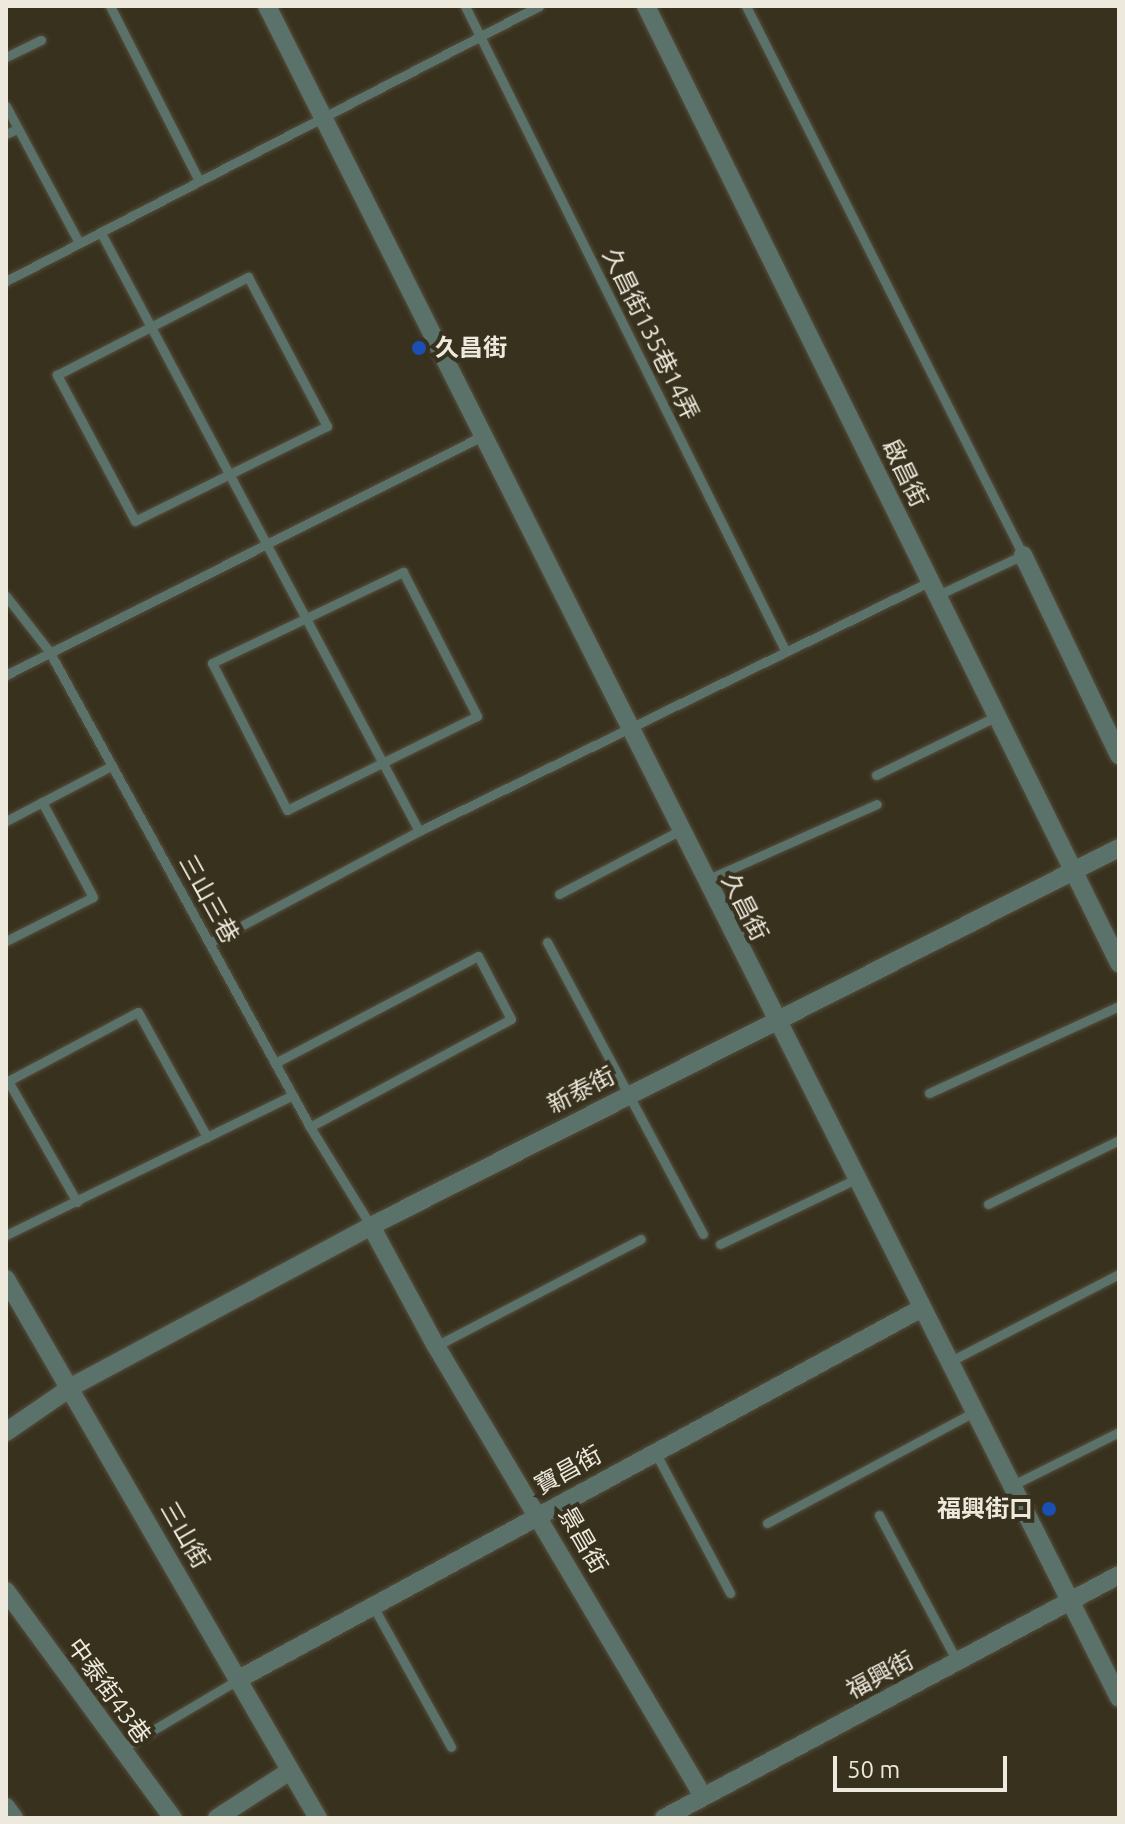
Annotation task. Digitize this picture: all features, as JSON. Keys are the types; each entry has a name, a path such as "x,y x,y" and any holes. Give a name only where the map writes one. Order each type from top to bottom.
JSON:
{"street":[{"name":"久昌街","path":"267,6 484,435 704,881 951,1361 1119,1698"},
{"name":"啟昌街","path":"646,6 1119,963"},
{"path":"1023,555 1119,755"},
{"name":"新泰街","path":"6,1432 73,1386 371,1226 629,1092 1119,848"},
{"name":"景昌街","path":"371,1226 436,1346 540,1513 703,1796"},
{"name":"三山街","path":"6,1279 73,1386 318,1818"},
{"name":"寶昌街","path":"239,1679 654,1450 922,1308"},
{"name":"福興街","path":"664,1818 1119,1575"},
{"name":"中泰街43巷","path":"6,1591 173,1818"},
{"path":"217,1818 290,1771"},
{"path":"6,1807 14,1818"}],"lane":[{"path":"110,6 199,181"},
{"name":"久昌街135巷14弄","path":"465,6 786,652"},
{"path":"6,281 539,6"},
{"path":"211,942 419,831 627,727 786,652 935,588 1023,555 746,6"},
{"path":"6,57 41,40"},
{"path":"6,106 79,243"},
{"path":"6,134 17,129"},
{"path":"101,233 308,617 419,831"},
{"path":"248,277 327,426 135,521 57,375 150,327 248,277"},
{"path":"6,675 484,435"},
{"path":"403,572 477,716 287,810 212,663 308,617 403,572"},
{"name":"三山三巷","path":"6,596 49,651 310,1127 371,1226"},
{"path":"876,775 997,716"},
{"path":"6,821 111,766"},
{"path":"6,941 93,897 42,802"},
{"path":"704,881 877,804"},
{"path":"559,894 679,831"},
{"path":"547,942 703,1234"},
{"path":"277,1062 478,956 511,1019 310,1127"},
{"path":"929,1093 1119,1006"},
{"path":"77,1202 8,1081 138,1012 207,1137"},
{"path":"6,1235 293,1095"},
{"path":"988,1204 1119,1140"},
{"path":"720,1244 858,1178"},
{"path":"436,1346 641,1239"},
{"path":"951,1361 1119,1274"},
{"path":"767,1523 976,1411"},
{"path":"1013,1485 1119,1432"},
{"path":"654,1450 730,1593"},
{"path":"879,1515 957,1661"},
{"path":"373,1606 451,1747"},
{"path":"121,1749 239,1679"}],"place":[{"name":"久昌街","path":"419,348"},
{"name":"福興街口","path":"1049,1509"}]}
